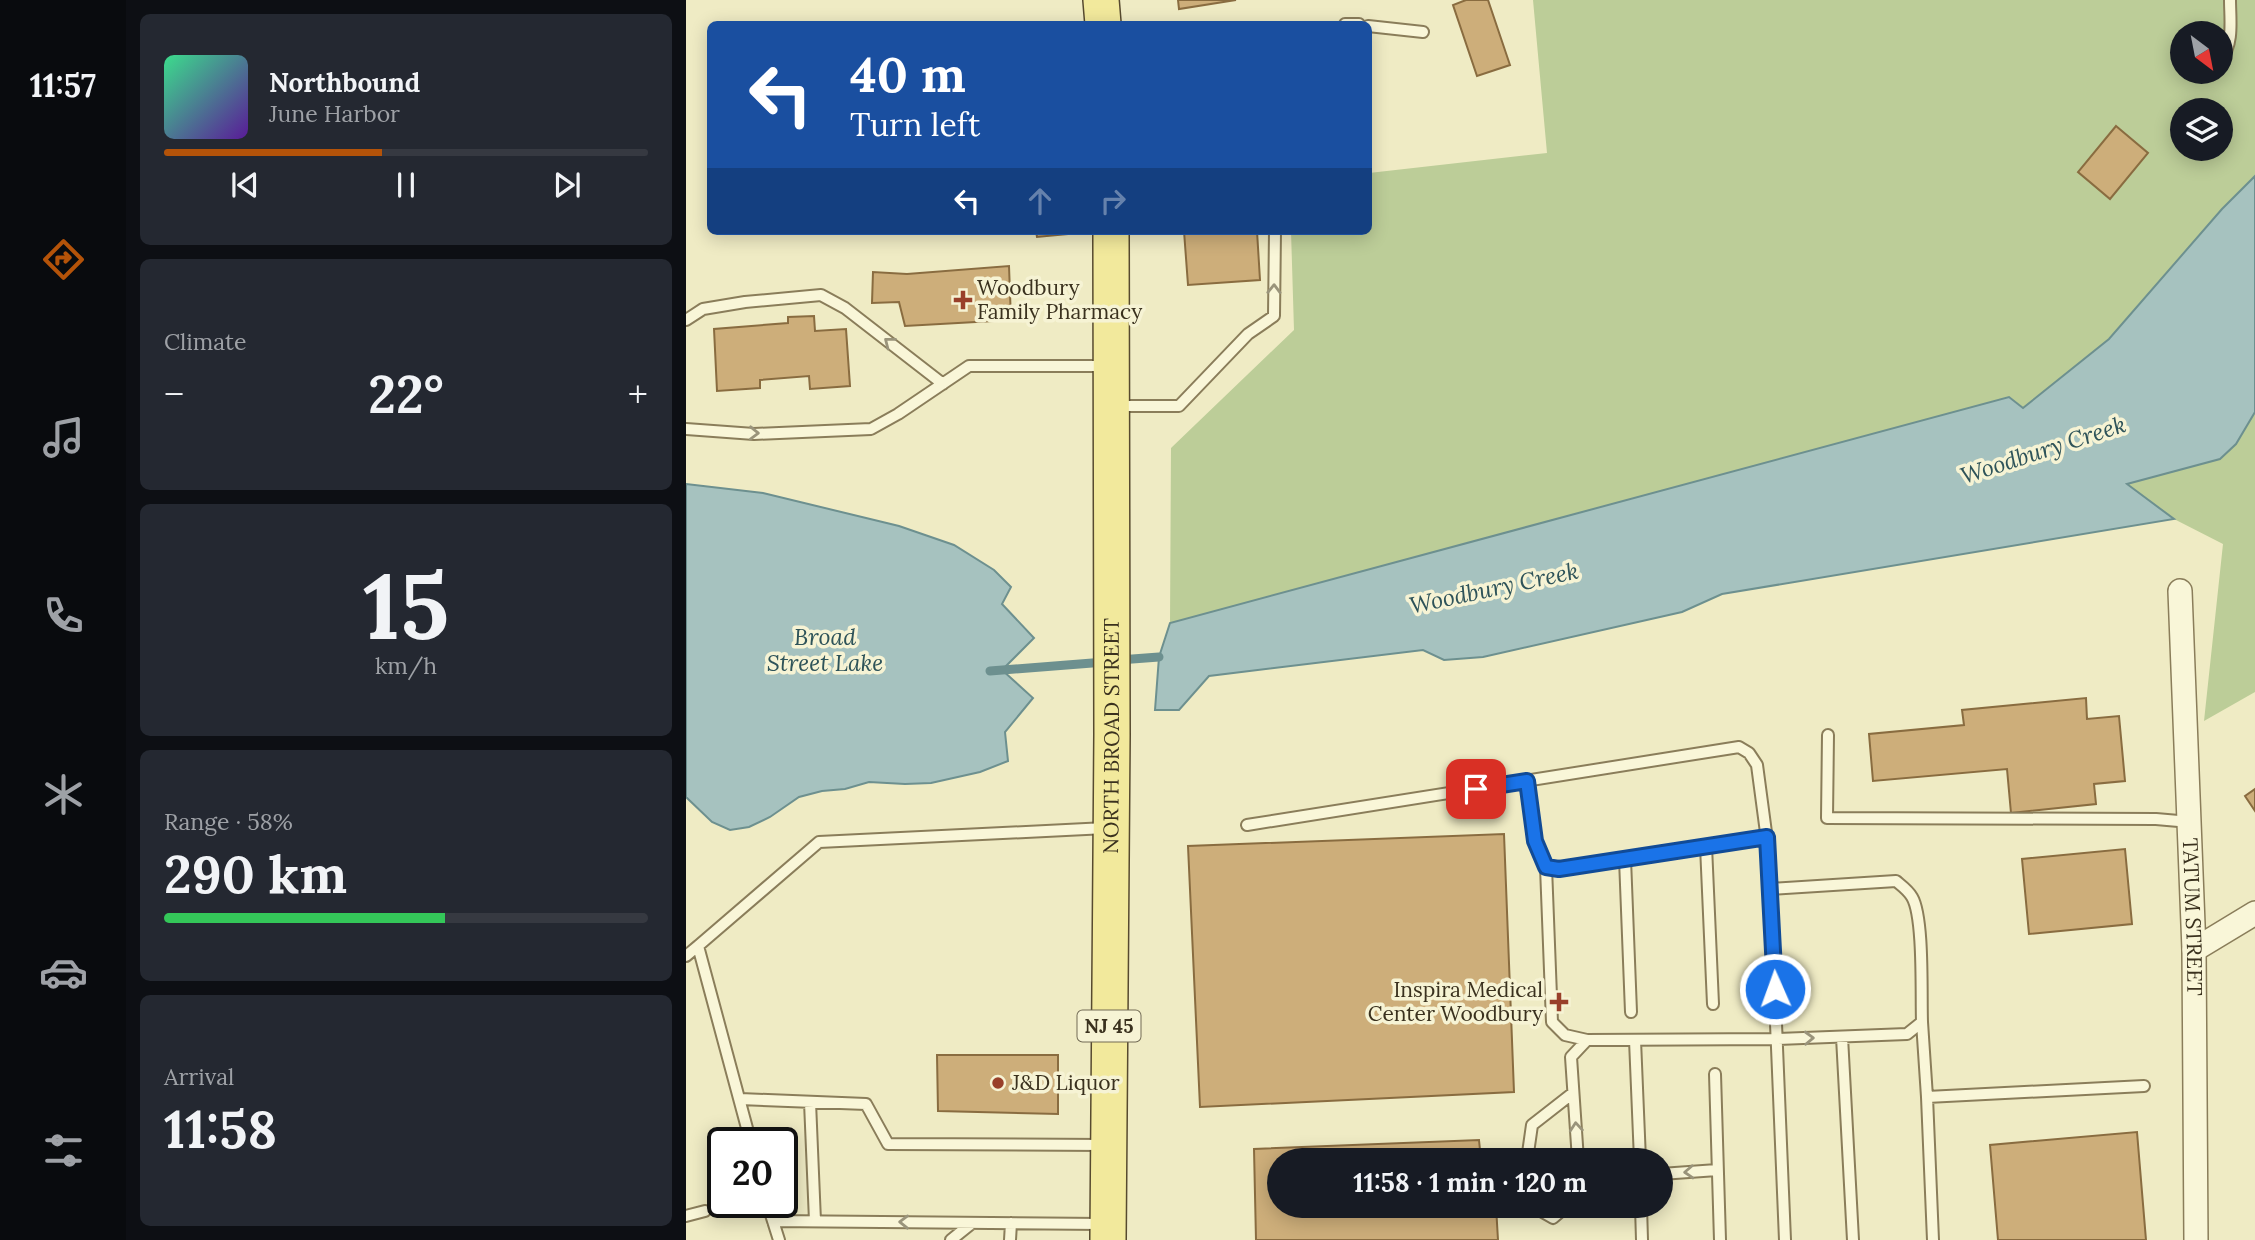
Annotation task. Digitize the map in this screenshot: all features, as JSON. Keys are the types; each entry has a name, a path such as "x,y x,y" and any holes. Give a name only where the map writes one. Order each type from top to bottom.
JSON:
{"main road":[{"path":"1101,0 1103,21"},
{"name":"NORTH BROAD STREET","path":"1108,1232 1112,734 1111,235"}],"street":[{"name":"TATUM STREET","path":"2180,591 2194,950 2196,1240"},
{"path":"2194,950 2255,913"}],"lane":[{"path":"2230,0 2230,21"},
{"path":"1372,26 1423,32"},
{"path":"1111,406 1179,406 1248,334 1274,316 1275,235"},
{"path":"686,320 703,309 821,295 845,308 943,384"},
{"path":"686,429 754,434 871,429 969,366 1111,366"},
{"path":"1828,735 1827,818 2143,819 2190,822"},
{"path":"1247,825 1739,747 1749,753 1757,765 1767,837 1785,1240"},
{"path":"1527,781 1535,841 1546,867 1552,1022 1565,1035 1587,1041 1842,1037 1907,1034 1922,1022"},
{"path":"686,956 819,842 1110,828"},
{"path":"1546,867 1559,869 1767,837"},
{"path":"1706,846 1713,1004"},
{"path":"1625,859 1631,1012"},
{"path":"1770,889 1896,881 1913,898 1919,931 1933,1240"},
{"path":"698,946 747,1127"},
{"path":"1842,1037 1853,1240"},
{"path":"1635,1040 1640,1148"},
{"path":"1577,1148 1571,1057 1587,1041"},
{"path":"1715,1074 1720,1240"},
{"path":"1927,1097 2144,1086"},
{"path":"1529,1148 1532,1125 1573,1093"},
{"path":"740,1100 866,1104 888,1144 1108,1145"},
{"path":"810,1102 816,1222"},
{"path":"1673,1173 1717,1170"},
{"path":"686,1216 705,1211"},
{"path":"772,1218 779,1240"},
{"path":"1641,1218 1642,1240"},
{"path":"773,1221 1012,1223 1108,1232"},
{"path":"951,1240 972,1223"},
{"path":"1010,1240 1012,1223"}],"green space":[{"path":"1533,0 2255,0 2255,692 2204,721 2223,544 2174,519 2009,397 1170,623 1171,448 1294,330 1291,235 1372,235 1372,173 1547,153"}],"water":[{"path":"2255,176 2255,412 2236,444 2220,459 2127,484 2174,519 1722,594 1682,612 1483,657 1444,660 1423,650 1209,676 1179,710 1155,710 1159,657 1170,623 2009,397 2023,408 2109,339 2222,209"},
{"name":"Broad Street Lake","path":"686,484 763,493 899,526 954,545 994,570 1011,587 1002,604 1034,638 1002,670 1033,698 1005,732 1008,761 980,772 931,783 869,782 845,789 822,791 799,797 770,817 749,827 730,830 712,822 686,797"}],"building":[{"path":"1178,0 1236,0 1179,9"},
{"path":"1466,0 1488,0 1510,65 1477,76 1453,5"},
{"path":"2116,126 2148,153 2110,199 2078,172"},
{"path":"1184,235 1257,235 1260,280 1188,285"},
{"path":"1009,266 1011,320 905,326 899,302 872,303 873,272 907,274"},
{"path":"814,316 815,331 846,329 850,386 810,389 809,376 760,380 760,388 717,391 714,329 788,323 788,317"},
{"path":"2086,698 2087,719 2119,716 2125,781 2094,784 2096,804 2011,813 2007,769 1873,781 1869,734 1964,725 1962,710"},
{"path":"2255,789 2255,811 2245,796"},
{"path":"1504,834 1514,1092 1200,1107 1188,846"},
{"path":"2125,849 2132,924 2029,934 2022,859"},
{"name":"J&D Liquor","path":"937,1055 1058,1055 1058,1114 938,1111"},
{"path":"2137,1132 2146,1240 1998,1240 1990,1145"},
{"path":"1479,1140 1480,1148 1279,1148"},
{"path":"1267,1148 1267,1218 1497,1218 1498,1240 1256,1240 1254,1149"}],"waterway":[{"name":"Woodbury Creek","path":"1119,660 1159,657"},
{"name":"Woodbury Creek","path":"990,671 1105,662"}],"place":[{"name":"Woodbury Family Pharmacy","path":"963,300"},
{"name":"Inspira Medical Center Woodbury","path":"1559,1002"},
{"name":"J&D Liquor","path":"998,1083"}],"route":[{"path":"1476,789 1527,781 1535,841 1546,867 1559,869 1767,837 1775,989"}]}
